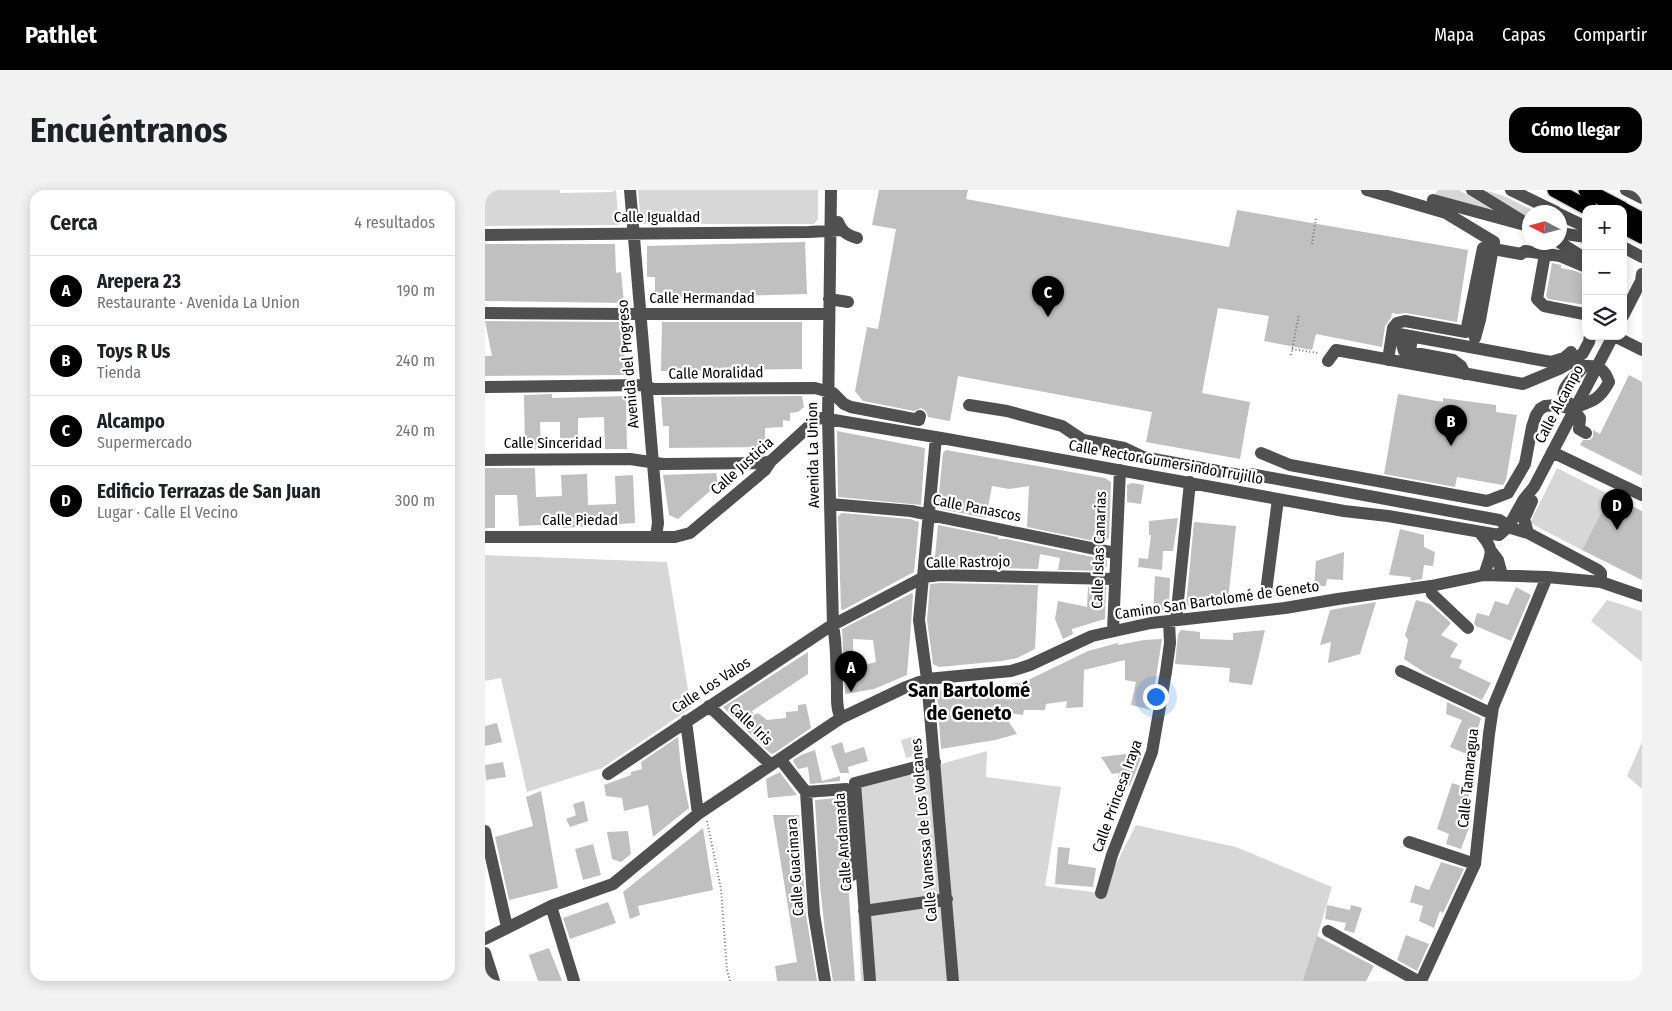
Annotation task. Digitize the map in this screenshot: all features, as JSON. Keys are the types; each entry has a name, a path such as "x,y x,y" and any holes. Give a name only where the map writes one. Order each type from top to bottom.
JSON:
{"highway":[{"path":"1555,190 1583,205"},
{"path":"1586,190 1614,205"},
{"path":"1627,212 1642,220"},
{"path":"1627,228 1642,236"}],"street":[{"name":"Avenida del Progreso","path":"630,190 658,523 656,536"},
{"name":"Avenida La Union","path":"831,190 836,231 829,299 828,393 823,419 828,433 833,626 836,637 837,703 838,714 841,718"},
{"path":"838,190 836,231 857,238"},
{"path":"1367,190 1446,213 1494,242 1475,338"},
{"path":"1472,190 1522,221"},
{"path":"1511,190 1542,205"},
{"path":"1626,190 1642,198"},
{"path":"1433,200 1522,223"},
{"path":"1567,218 1582,225"},
{"name":"Calle Igualdad","path":"485,235 836,231"},
{"path":"1567,234 1582,236"},
{"path":"1567,247 1582,256"},
{"path":"1465,374 1461,366 1453,360 1410,352 1397,323 1405,321 1467,332 1483,248"},
{"path":"1627,249 1642,257"},
{"path":"1499,250 1521,254 1525,251 1560,256 1582,265"},
{"path":"1545,254 1537,299 1544,306 1582,314"},
{"path":"1627,308 1642,279"},
{"path":"829,299 848,302"},
{"name":"Calle Hermandad","path":"485,313 829,314"},
{"path":"1401,333 1551,362 1564,358 1582,340"},
{"path":"1389,356 1401,333"},
{"path":"1523,384 1575,360 1583,353 1589,340"},
{"name":"Calle Alcampo","path":"1499,535 1509,526 1524,499 1534,487 1575,408 1591,366 1610,340"},
{"path":"1621,340 1642,350"},
{"path":"1261,453 1290,465 1487,501 1508,493 1525,464 1536,415 1540,409 1545,406 1575,408 1593,401 1603,394 1609,382 1606,373 1591,366 1576,368 1549,381 1523,384 1465,374 1389,356 1335,350 1328,361"},
{"path":"1586,433 1579,429 1580,418 1575,408 1566,402 1563,392 1570,381 1591,366"},
{"name":"Calle Moralidad","path":"485,387 646,385 653,389 815,388 828,393"},
{"path":"828,393 833,393 844,404 851,407 919,420 920,416"},
{"path":"969,405 1007,411 1062,426 1083,440 1124,448 1143,457 1239,475 1250,474 1499,520 1598,570 1601,573 1601,582"},
{"path":"1550,406 1557,409 1567,423"},
{"name":"Calle Justicia","path":"675,537 690,533 765,470 771,461 808,429 823,419"},
{"name":"Calle Rector Gumersindo Trujillo","path":"823,419 936,436 1344,511 1388,516 1499,535"},
{"path":"808,429 817,426 825,429 828,433"},
{"name":"Calle Vanessa de Los Volcanes","path":"936,436 919,620 935,762 953,981"},
{"path":"1552,452 1642,495"},
{"name":"Calle Sinceridad","path":"485,460 630,458 663,464 741,464 771,461"},
{"path":"741,464 744,468 745,478 741,491"},
{"name":"Calle Islas Canarias","path":"1113,631 1120,470"},
{"name":"Calle Princesa Iraya","path":"1101,893 1112,855 1152,752 1166,672 1190,482"},
{"name":"Calle Alcampo","path":"1528,533 1524,519 1533,498 1534,487"},
{"path":"1266,592 1278,499"},
{"name":"Calle Panascos","path":"830,504 911,511 1115,553"},
{"path":"1480,533 1490,545 1491,552 1484,575"},
{"name":"Calle Piedad","path":"485,537 675,537"},
{"path":"1491,552 1498,560 1502,575"},
{"name":"Camino San Bartolomé de Geneto","path":"485,939 551,906 613,884 701,811 841,718 906,687 927,680 1011,671 1030,665 1092,636 1151,623 1285,608 1431,586 1484,575 1547,577 1601,582 1642,596"},
{"name":"Calle Rastrojo","path":"833,626 924,577 1115,578"},
{"name":"Calle Tamaragua","path":"1419,981 1475,864 1489,734 1493,714 1501,688 1547,577"},
{"path":"1431,586 1432,594 1468,628"},
{"name":"Calle Los Valos","path":"607,774 833,626"},
{"path":"1401,671 1493,714"},
{"name":"Calle Iris","path":"709,706 775,762"},
{"path":"686,721 701,811"},
{"path":"775,762 806,792 847,789 852,875"},
{"name":"Calle Andamada","path":"870,981 855,783 935,762"},
{"name":"Calle Guacimara","path":"806,792 814,914 825,981"},
{"path":"485,830 507,927"},
{"path":"1409,842 1475,864"},
{"path":"864,911 947,899"},
{"path":"551,906 574,981"},
{"path":"1328,931 1419,981"},
{"path":"485,953 494,981"}],"path":[{"path":"1312,244 1317,218"},
{"path":"1291,355 1299,314"},
{"path":"701,811 721,889 729,981"}],"shaded area":[{"path":"485,190 560,190 560,193 612,192 616,190 619,225 485,226"},
{"path":"638,190 818,190 818,219 814,224 641,224"},
{"path":"1438,190 1459,190 1491,209 1491,213 1433,196"},
{"path":"1476,190 1492,192 1522,205 1522,215"},
{"path":"1557,468 1610,495 1582,550 1530,523"},
{"path":"485,555 667,562 691,708 602,768 527,792 501,678 485,681"},
{"path":"1607,600 1642,611 1642,662 1591,621"},
{"path":"916,736 921,754 906,758 901,740"},
{"path":"1642,742 1642,789 1627,776"},
{"path":"987,751 986,777 1061,787 1045,886 1101,893 1136,825 1236,847 1332,887 1304,981 861,981 853,789"}],"building":[{"path":"879,190 968,190 966,199 1229,247 1237,210 1468,250 1457,322 1406,313 1392,313 1385,326 1382,347 1316,334 1312,350 1264,341 1269,316 1218,308 1202,393 1250,402 1240,459 1146,442 1152,412 958,376 950,421 928,417 926,411 921,408 914,411 863,401 855,391 867,327 878,329 896,229 872,225"},
{"path":"805,242 807,294 655,298 655,277 647,277 647,246"},
{"path":"485,244 615,244 616,273 621,272 624,303 485,301"},
{"path":"1552,263 1561,265 1561,268 1582,274 1582,304 1548,299 1546,296"},
{"path":"485,321 623,322 625,375 485,376 485,356 492,356"},
{"path":"662,322 802,322 802,369 661,371"},
{"path":"1629,375 1642,382 1642,476 1580,445 1583,440 1590,440 1593,437 1593,430 1600,434"},
{"path":"552,394 552,398 626,396 627,449 605,449 604,417 578,418 578,449 560,449 560,422 540,422 541,449 525,449 524,395"},
{"path":"1398,394 1443,402 1443,398 1496,405 1496,412 1517,415 1506,480 1503,485 1457,477 1455,487 1384,474"},
{"path":"802,396 804,407 798,412 790,413 790,421 783,420 783,427 765,428 765,447 669,448 669,426 663,426 661,397"},
{"path":"837,431 925,448 921,505 838,497"},
{"path":"946,450 1105,478 1111,482 1109,538 1104,543 1027,527 1029,486 1009,489 992,486 986,518 941,509 938,504 943,453"},
{"path":"485,468 535,468 536,497 562,496 561,475 587,474 588,505 616,504 615,476 633,475 635,523 563,528 563,524 519,526 517,495 495,495 495,528 485,528"},
{"path":"716,473 718,484 678,519 669,515 663,475"},
{"path":"1132,483 1144,485 1141,504 1127,502 1127,485"},
{"path":"1610,495 1642,511 1642,580 1582,550"},
{"path":"842,513 910,519 919,522 914,572 843,610 841,609 838,516"},
{"path":"1178,518 1173,551 1163,551 1162,570 1138,567 1139,558 1148,559 1151,535 1149,535 1149,521"},
{"path":"1194,522 1236,526 1228,601 1186,606"},
{"path":"938,525 998,537 998,539 1006,539 1107,560 1107,566 1102,571 1058,570 1060,558 1040,554 1038,569 934,567"},
{"path":"1400,529 1424,535 1424,547 1435,552 1433,566 1424,565 1422,579 1411,581 1410,577 1389,575"},
{"path":"1344,552 1343,580 1327,579 1326,586 1314,586 1316,561"},
{"path":"1155,576 1170,578 1169,609 1153,612"},
{"path":"930,584 1038,585 1035,649 1017,658 1002,661 939,667 933,664 927,620"},
{"path":"1088,587 1106,587 1105,619 1072,629 1073,634 1063,639 1055,619 1058,601 1087,607"},
{"path":"1516,587 1531,595 1511,641 1476,626 1474,623 1477,613 1489,616 1495,601 1508,605"},
{"path":"912,593 907,675 874,689 845,694 842,629","holes":["853,639 873,640 876,662 853,668"]},
{"path":"1416,600 1430,604 1451,623 1441,635 1458,644 1450,657 1462,660 1459,668 1491,683 1482,700 1427,674 1404,659 1408,640 1405,635"},
{"path":"1376,602 1360,654 1328,663 1331,642 1320,645 1330,610"},
{"path":"1181,630 1200,632 1200,639 1233,640 1233,633 1265,630 1252,685 1229,682 1230,668 1175,664 1178,634"},
{"path":"1162,639 1151,710 1131,705 1136,682 1125,680 1125,660 1084,670 1083,707 1066,708 1067,701 1046,704 1045,710 1024,710 1023,715 1002,712 1017,734 995,740 941,749 937,694 941,690 1024,682 1088,651 1118,643 1118,645"},
{"path":"808,652 808,674 752,711 754,715 758,713 767,720 786,718 786,712 798,711 798,705 806,704 811,728 773,754 770,753 741,725 743,724 723,707"},
{"path":"1447,702 1481,718 1477,737 1469,755 1450,747 1462,720 1446,714"},
{"path":"497,723 502,742 485,746 485,726"},
{"path":"678,737 681,769 689,808 653,837 648,805 624,811 622,798 606,796 604,785 631,775 631,772 642,769 641,762"},
{"path":"842,742 845,753 864,747 868,761 848,767 849,773 840,773 831,746"},
{"path":"815,750 822,781 840,776 840,781 810,784 808,767 798,769 793,760"},
{"path":"1126,754 1141,758 1130,786 1117,784 1119,773 1112,774 1101,757"},
{"path":"503,762 506,777 486,780 485,765"},
{"path":"780,772 797,795 768,798 766,779"},
{"path":"1452,783 1471,789 1461,822 1470,825 1461,849 1446,844 1449,834 1437,829"},
{"path":"541,791 558,888 509,900 495,837 533,826 526,797"},
{"path":"838,798 844,876 848,882 855,981 833,981 820,886 815,800"},
{"path":"584,801 588,821 570,827 566,819 576,815 573,804"},
{"path":"773,815 799,815 806,915 817,981 777,981 775,966 797,962"},
{"path":"703,828 713,890 638,906 640,915 630,919 623,892"},
{"path":"628,831 631,854 621,862 612,859 607,832"},
{"path":"593,844 601,875 583,880 575,849"},
{"path":"1058,847 1070,848 1068,864 1096,868 1093,887 1055,884"},
{"path":"1441,862 1464,869 1443,913 1440,911 1434,928 1419,921 1423,906 1410,902 1415,885 1429,890"},
{"path":"608,902 616,923 570,939 563,918"},
{"path":"1327,905 1350,910 1351,905 1362,908 1354,933 1344,930 1346,923 1325,919"},
{"path":"1406,935 1429,944 1417,971 1397,960"},
{"path":"1317,936 1374,966 1366,981 1303,981"},
{"path":"549,948 562,981 538,981 529,955"}],"place":[{"name":"Alcampo","path":"1048,317"},
{"name":"Toys R Us","path":"1451,446"},
{"name":"Edificio Terrazas de San Juan","path":"1617,530"},
{"name":"Arepera 23","path":"851,692"}],"district":[{"name":"San Bartolomé de Geneto","path":"969,702"}]}
